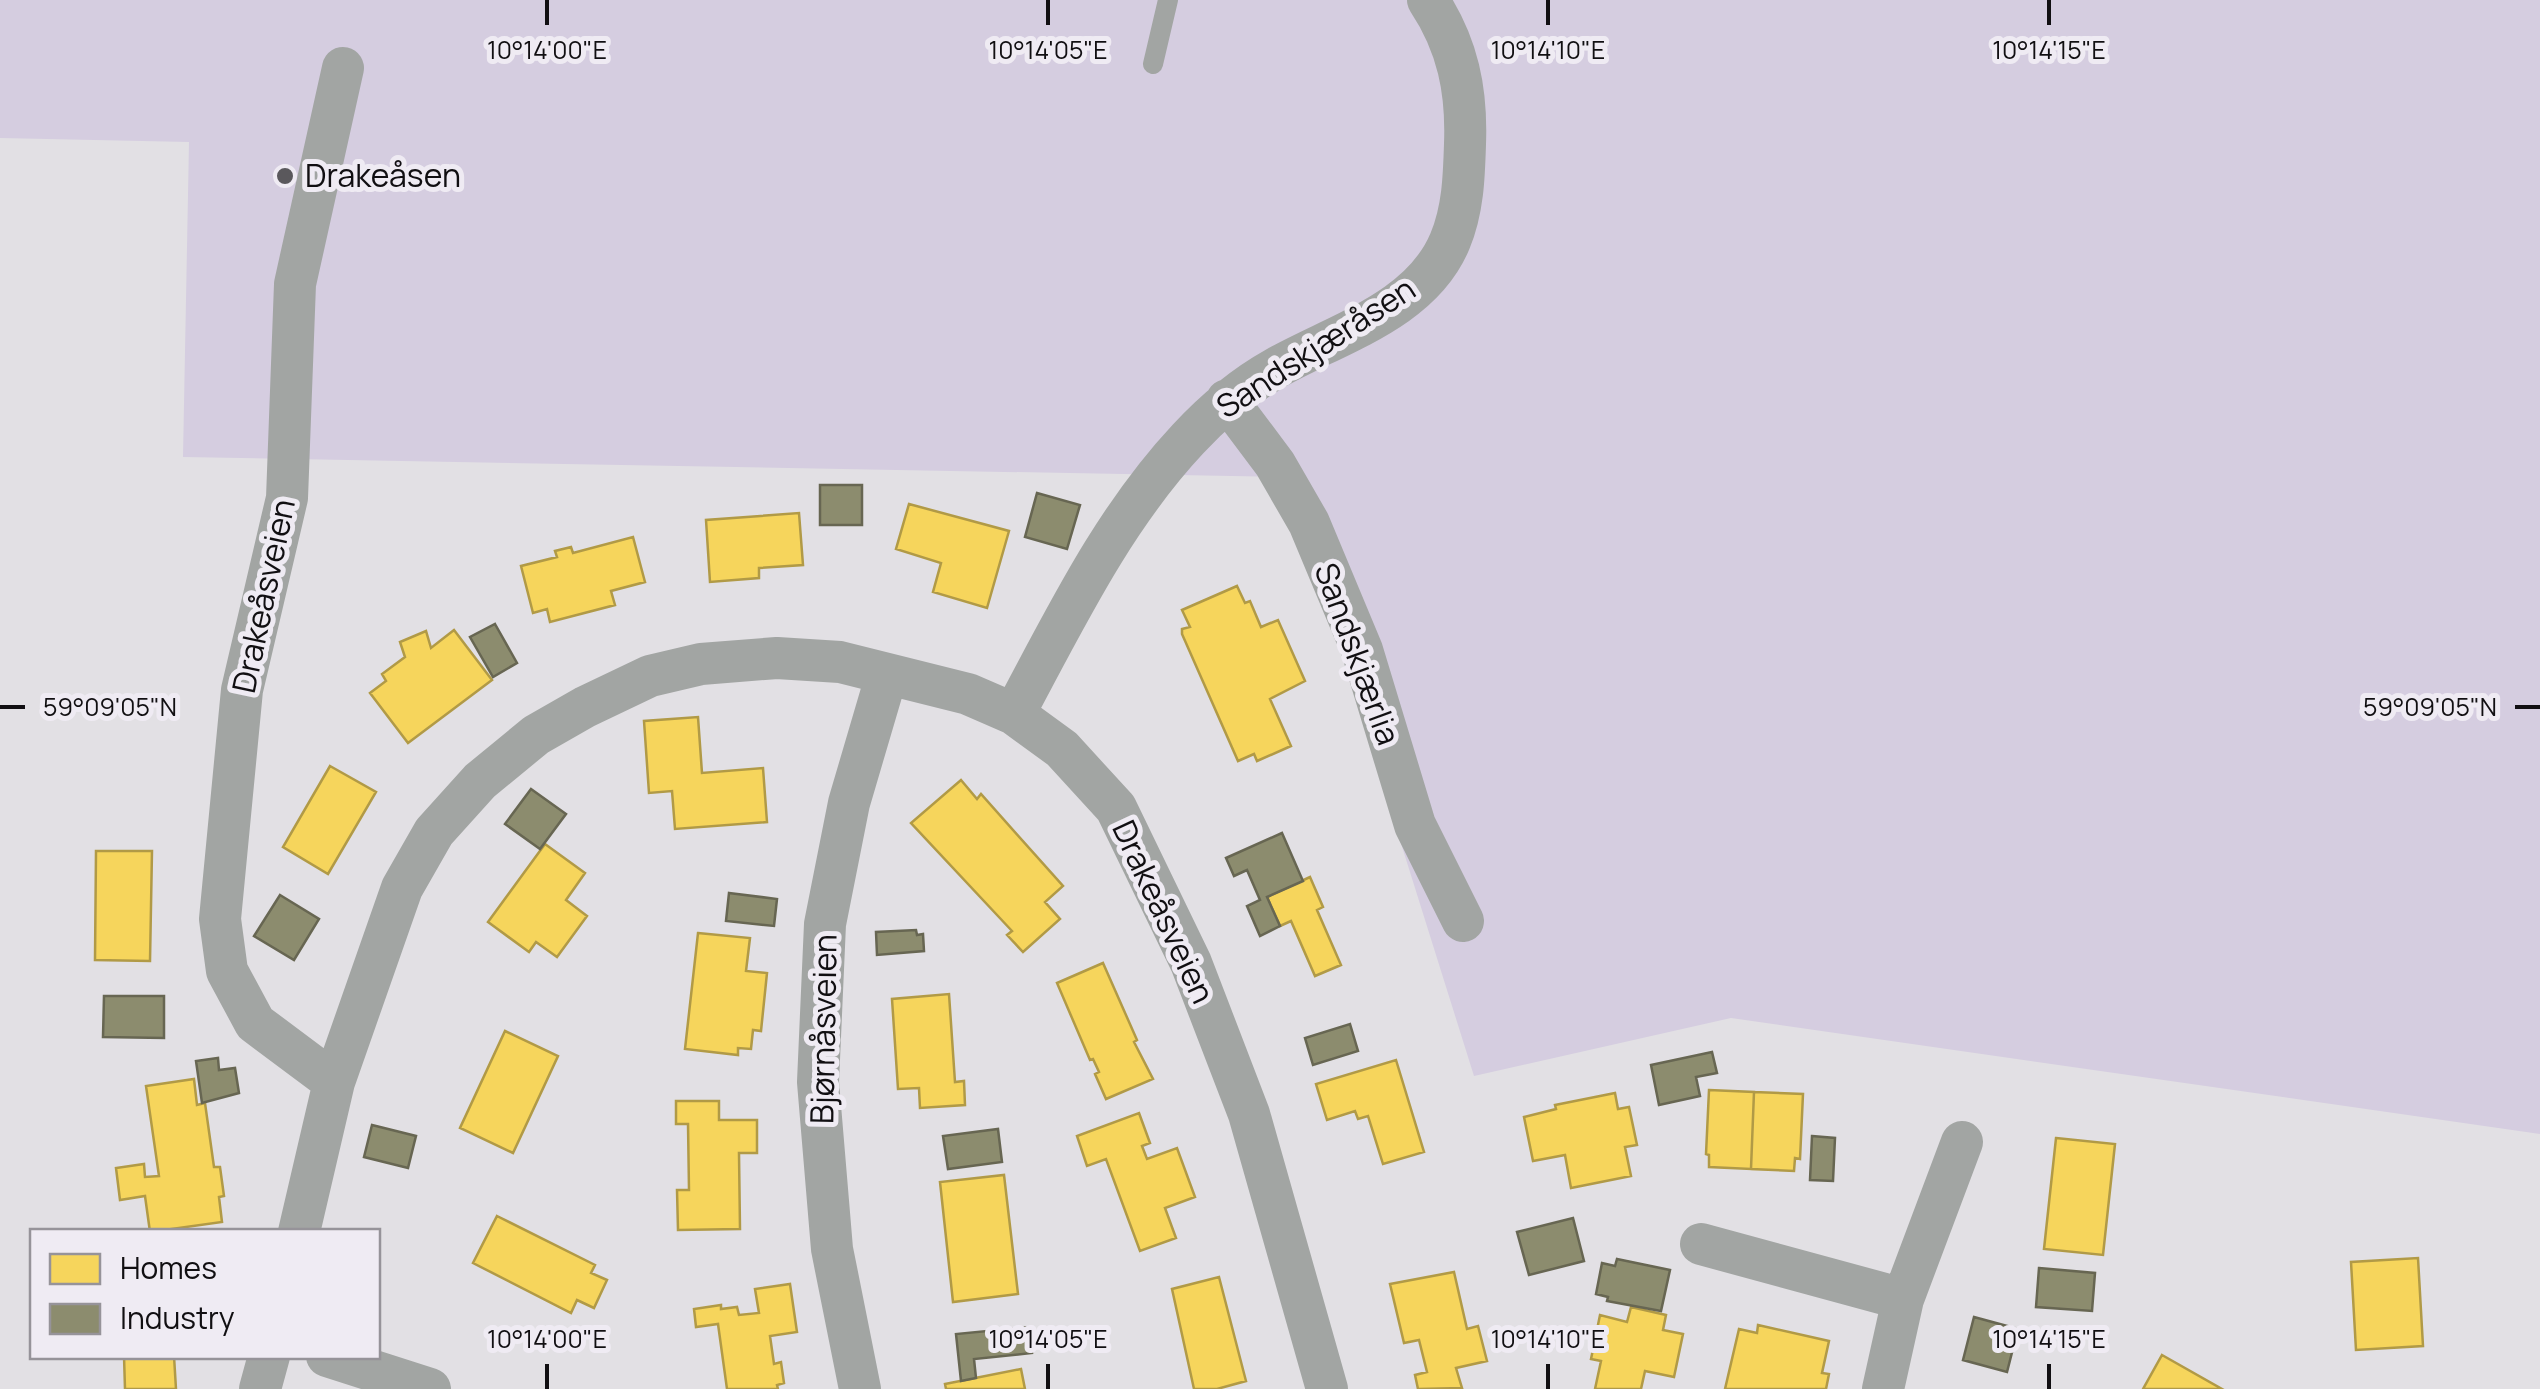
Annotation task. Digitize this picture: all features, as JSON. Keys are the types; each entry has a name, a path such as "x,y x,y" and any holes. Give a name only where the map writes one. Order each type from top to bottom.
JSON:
{"street":[{"name":"Sandskjæråsen","path":"1014,714 1094,565 1186,441 1227,400 1276,368 1360,327 1412,291 1435,267 1449,242 1463,187 1464,91 1449,35 1428,0"},
{"name":"Drakeåsveien","path":"334,1082 256,1022 227,971 220,919 242,690 287,498 295,284 344,68"},
{"name":"Sandskjærlia","path":"1227,400 1275,464 1309,523 1362,650 1415,825 1463,922"},
{"name":"Drakeåsveien","path":"300,1229 334,1082 402,888 434,832 480,781 536,736 585,706 650,676 701,664 793,659 840,662 968,694 1014,714 1062,750 1116,808 1191,963 1249,1114 1327,1389"},
{"name":"Bjørnåsveien","path":"860,1389 832,1249 818,1082 824,924 850,804 886,674"},
{"path":"1884,1389 1903,1298 1962,1142"},
{"path":"1701,1244 1903,1298"},
{"path":"260,1389 269,1359"},
{"path":"336,1359 430,1389"}],"lane":[{"path":"1153,64 1168,0"}],"shaded area":[{"path":"0,0 2540,0 2540,1134 1731,1018 1474,1076 1286,477 183,457 189,142 0,138"}],"building: Homes":[{"path":"909,504 1009,531 987,608 933,592 941,563 896,549"},
{"path":"799,513 803,565 759,568 759,578 710,582 706,520"},
{"path":"633,537 645,582 611,591 615,605 550,622 547,609 533,613 521,566 557,557 555,551 571,547 573,553"},
{"path":"1237,586 1245,603 1250,601 1261,627 1278,620 1305,681 1270,699 1291,746 1257,761 1254,754 1238,761 1182,634 1182,629 1190,627 1182,610"},
{"path":"454,630 492,680 408,743 370,693 386,681 382,674 405,657 400,642 426,631 431,648"},
{"path":"698,717 702,773 763,768 767,822 675,829 672,791 649,793 644,721"},
{"path":"330,766 376,792 328,874 283,847"},
{"path":"961,780 977,799 981,794 1063,886 1045,902 1060,919 1023,952 1007,935 1012,931 911,823"},
{"path":"545,844 585,873 566,900 587,916 557,957 536,942 529,952 488,922"},
{"path":"96,851 152,851 150,961 95,960"},
{"path":"1310,877 1323,907 1317,910 1341,965 1315,976 1291,921 1280,926 1267,897"},
{"path":"698,933 750,938 746,971 767,973 761,1031 753,1030 751,1049 738,1048 738,1055 685,1049"},
{"path":"1103,963 1153,1079 1106,1099 1095,1074 1099,1072 1090,1060 1057,983"},
{"path":"949,994 955,1082 964,1081 965,1105 920,1108 919,1088 898,1089 892,999"},
{"path":"505,1031 558,1056 513,1153 460,1128"},
{"path":"1396,1060 1424,1152 1383,1164 1368,1116 1358,1119 1355,1111 1327,1120 1316,1084"},
{"path":"194,1079 197,1105 205,1103 214,1167 220,1167 222,1222 150,1229 145,1196 120,1200 116,1168 144,1164 145,1177 159,1176 146,1086"},
{"path":"1709,1090 1754,1092 1751,1169 1709,1167"},
{"path":"1754,1092 1803,1094 1800,1159 1795,1158 1794,1171 1751,1169"},
{"path":"1615,1093 1618,1109 1629,1107 1637,1145 1625,1147 1631,1176 1571,1188 1565,1155 1533,1161 1524,1117 1556,1109 1555,1105"},
{"path":"676,1101 719,1101 719,1120 757,1120 757,1153 739,1153 740,1229 678,1230 677,1190 689,1190 688,1124 676,1124"},
{"path":"1139,1113 1150,1143 1142,1146 1147,1159 1177,1148 1195,1197 1165,1208 1176,1238 1140,1251 1106,1159 1087,1166 1077,1136"},
{"path":"2056,1138 2115,1144 2103,1255 2044,1249"},
{"path":"1004,1175 1018,1294 953,1302 940,1182"},
{"path":"497,1216 595,1265 591,1273 607,1280 594,1308 577,1300 571,1313 473,1263"},
{"path":"2418,1258 2423,1346 2356,1350 2351,1262"},
{"path":"1454,1272 1467,1329 1478,1326 1487,1361 1456,1368 1462,1388 1418,1389 1415,1375 1427,1372 1419,1340 1404,1343 1390,1284"},
{"path":"1219,1277 1246,1381 1217,1389 1194,1389 1172,1289"},
{"path":"790,1284 797,1332 770,1336 774,1364 781,1362 784,1383 777,1385 778,1389 727,1389 718,1324 696,1327 694,1309 721,1305 721,1309 737,1307 739,1315 759,1313 755,1289"},
{"path":"1631,1307 1666,1315 1663,1330 1683,1334 1674,1377 1645,1371 1641,1389 1595,1389 1601,1361 1591,1359 1600,1315 1627,1322"},
{"path":"1758,1325 1829,1341 1822,1373 1829,1374 1826,1389 1725,1389 1739,1329 1757,1333"},
{"path":"2162,1355 2222,1389 2143,1389"},
{"path":"124,1359 174,1359 176,1389 125,1389"},
{"path":"1021,1369 1025,1389 946,1389 945,1384"}],"building: Industry":[{"path":"820,485 862,485 862,525 820,525"},
{"path":"1037,493 1080,505 1067,549 1025,537"},
{"path":"495,624 517,663 493,677 470,637"},
{"path":"531,789 566,814 540,849 505,824"},
{"path":"1282,833 1303,881 1267,897 1280,926 1260,936 1247,906 1260,900 1247,870 1234,876 1226,858"},
{"path":"729,893 777,899 774,926 726,921"},
{"path":"280,895 319,919 294,960 254,936"},
{"path":"916,930 917,935 923,934 924,951 877,955 876,932"},
{"path":"104,996 164,996 164,1038 103,1037"},
{"path":"1350,1024 1358,1051 1313,1065 1305,1038"},
{"path":"1712,1052 1717,1073 1696,1077 1700,1096 1659,1105 1651,1065"},
{"path":"218,1058 219,1070 235,1068 239,1093 202,1103 196,1061"},
{"path":"372,1125 416,1136 408,1168 364,1157"},
{"path":"998,1129 1002,1162 948,1169 943,1136"},
{"path":"1812,1136 1835,1138 1833,1181 1810,1180"},
{"path":"1573,1218 1584,1261 1529,1275 1517,1232"},
{"path":"1617,1259 1670,1270 1661,1311 1607,1301 1608,1297 1596,1294 1602,1263 1615,1266"},
{"path":"2039,1268 2095,1273 2092,1311 2036,1307"},
{"path":"1974,1317 2018,1329 2007,1372 1963,1360"},
{"path":"1029,1327 1032,1353 974,1359 976,1378 961,1381 956,1334"}],"place":[{"name":"Drakeåsen","path":"285,176"}]}
